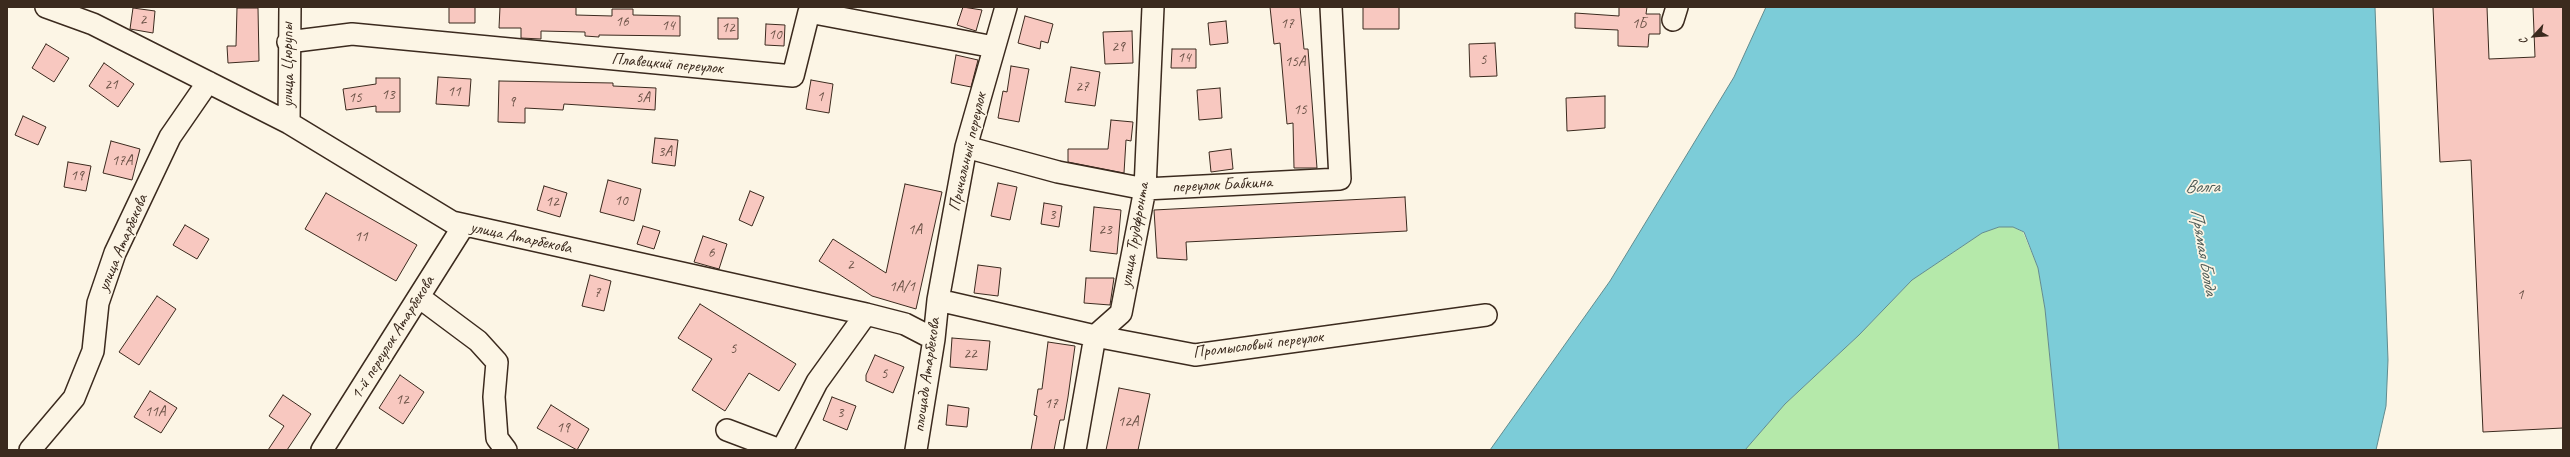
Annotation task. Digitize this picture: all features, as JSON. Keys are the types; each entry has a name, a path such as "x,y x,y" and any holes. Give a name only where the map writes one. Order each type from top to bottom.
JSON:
{"street":[{"name":"улица Атарбекова","path":"46,7 93,16 208,82 289,123 452,222 866,314 905,324 934,339"},
{"name":"улица Цюрупы","path":"289,123 288,42 290,7"},
{"name":"Причальный переулок","path":"938,300 966,147 1006,7"},
{"name":"улица Трудфронта","path":"1095,336 1121,313 1145,189 1153,7"},
{"name":"переулок Бабкина","path":"966,147 1058,172 1145,189 1340,179 1331,7"},
{"name":"Плавецкий переулок","path":"288,42 352,34 794,76 809,12 994,48"},
{"name":"улица Атарбекова","path":"30,450 74,398 93,351 98,303 115,253 170,137 208,82"},
{"name":"1-й переулок Атарбекова","path":"322,450 464,225"},
{"path":"419,297 478,341 497,362 494,397 497,438 506,450"},
{"name":"Промысловый переулок","path":"938,300 1095,336 1195,356 1486,315"},
{"name":"площадь Атарбекова","path":"916,450 934,339 938,300"},
{"path":"727,430 781,450 817,382 866,314"},
{"path":"1075,450 1095,336"}],"green space":[{"path":"1999,227 2013,227 2023,232 2038,268 2045,309 2059,450 1745,450 1785,404 1859,335 1912,280 1982,233"}],"water":[{"name":"Волга","path":"1766,7 2375,7 2388,360 2386,406 2376,450 2059,450 2045,309 2038,268 2024,232 2013,227 1999,227 1982,233 1912,280 1859,335 1785,404 1745,450 1490,450 1610,281 1734,77"}],"building":[{"path":"449,7 475,7 475,23 449,23"},
{"path":"500,7 576,7 576,15 612,16 612,9 633,9 633,15 680,16 680,36 599,35 599,37 585,36 585,32 541,31 541,39 521,38 521,28 499,28"},
{"path":"963,7 982,10 976,31 957,25"},
{"path":"1270,7 1300,7 1304,49 1308,49 1317,168 1294,168 1293,123 1287,124 1280,43 1274,44"},
{"path":"1363,7 1399,7 1399,29 1363,29"},
{"path":"1619,7 1647,7 1646,14 1660,14 1660,34 1649,34 1648,47 1618,46 1618,30 1575,28 1575,13 1619,16"},
{"path":"2433,7 2487,7 2489,59 2535,57 2533,7 2563,7 2563,428 2483,432 2471,160 2440,162"},
{"path":"133,8 155,11 153,33 130,29"},
{"path":"237,8 258,8 259,61 228,63 227,46 236,46"},
{"path":"1025,16 1053,24 1048,43 1041,41 1040,49 1018,43"},
{"path":"718,18 738,18 738,39 718,39"},
{"path":"1226,21 1228,43 1210,45 1208,23"},
{"path":"766,24 785,25 784,46 765,45"},
{"path":"1132,31 1133,63 1105,64 1103,32"},
{"path":"1495,43 1497,76 1470,77 1469,44"},
{"path":"46,44 69,58 54,82 32,68"},
{"path":"1172,49 1196,49 1196,68 1171,68"},
{"path":"956,55 978,60 971,87 951,83"},
{"path":"104,63 134,84 118,107 89,86"},
{"path":"1011,66 1029,69 1019,122 998,118 1003,91 1007,92"},
{"path":"1071,67 1100,72 1095,106 1065,102"},
{"path":"438,77 471,79 469,106 436,104"},
{"path":"376,78 400,78 400,112 376,112 376,106 346,110 343,89 376,84"},
{"path":"811,80 833,84 829,113 806,109"},
{"path":"499,81 613,83 613,86 656,88 655,110 564,104 563,110 525,108 525,123 498,122"},
{"path":"1220,88 1222,118 1199,120 1197,90"},
{"path":"1605,96 1605,128 1567,131 1566,98"},
{"path":"23,116 46,127 38,145 15,135"},
{"path":"1111,120 1133,122 1131,141 1126,140 1124,173 1068,162 1068,149 1108,149"},
{"path":"655,138 678,140 675,166 652,163"},
{"path":"111,141 140,149 132,180 103,173"},
{"path":"1231,149 1233,169 1211,172 1209,152"},
{"path":"68,162 91,166 86,191 64,187"},
{"path":"608,180 641,189 634,221 600,212"},
{"path":"998,183 1017,187 1010,220 991,216"},
{"path":"905,184 942,192 916,309 872,296 819,261 833,239 886,273"},
{"path":"544,186 567,193 560,217 537,210"},
{"path":"750,191 764,197 752,226 739,220"},
{"path":"326,193 417,245 396,281 305,229"},
{"path":"1405,197 1407,231 1186,242 1187,260 1157,258 1154,210"},
{"path":"1044,203 1062,206 1059,227 1041,224"},
{"path":"1094,207 1121,210 1117,254 1090,251"},
{"path":"185,225 209,239 197,259 173,245"},
{"path":"643,226 660,231 654,249 637,244"},
{"path":"703,236 727,244 719,269 694,262"},
{"path":"978,265 1001,268 998,296 974,293"},
{"path":"590,275 611,281 604,311 582,306"},
{"path":"1086,278 1114,278 1110,305 1084,303"},
{"path":"157,296 176,309 139,365 119,352"},
{"path":"700,304 796,364 779,391 749,373 725,411 692,390 712,359 678,338"},
{"path":"952,338 990,341 987,370 950,367"},
{"path":"1048,342 1075,346 1068,397 1064,420 1060,420 1054,450 1031,450 1037,416 1034,415 1038,389 1042,389"},
{"path":"875,355 904,367 893,393 866,381 866,375"},
{"path":"400,375 424,392 403,424 379,408"},
{"path":"1119,388 1150,394 1138,450 1106,450"},
{"path":"150,391 177,408 161,433 134,417"},
{"path":"283,395 311,414 287,450 268,450 284,426 269,416"},
{"path":"832,397 856,406 847,430 823,420"},
{"path":"551,405 589,429 577,450 537,428"},
{"path":"948,405 969,408 967,427 946,425"}],"water label":[{"name":"Прямая Болда","path":"2203,252"}]}
